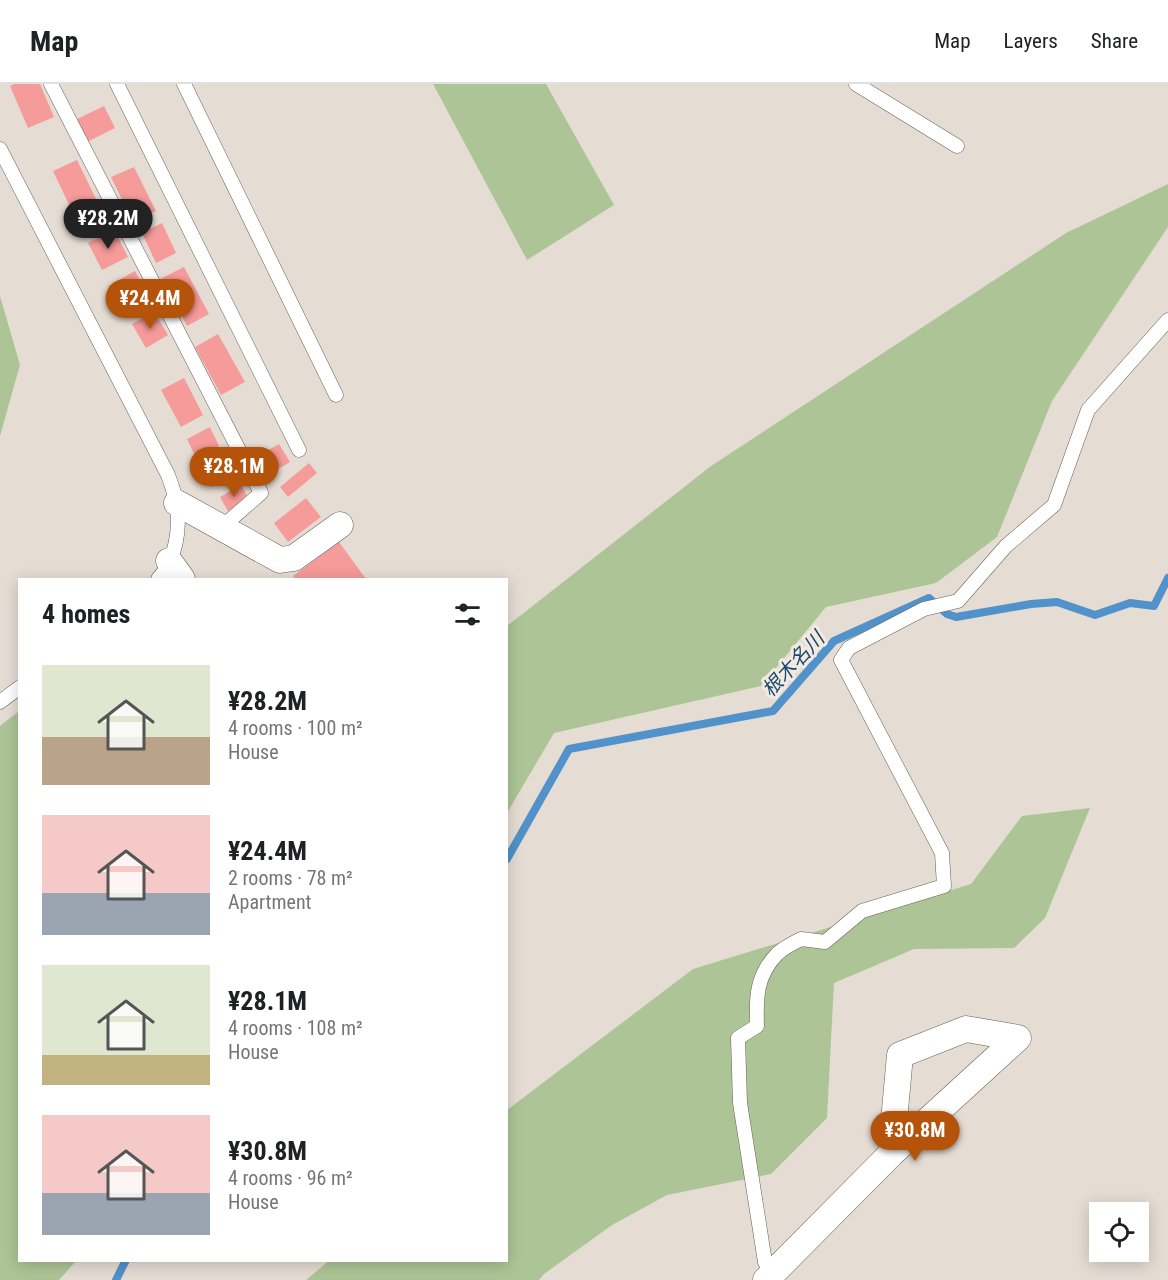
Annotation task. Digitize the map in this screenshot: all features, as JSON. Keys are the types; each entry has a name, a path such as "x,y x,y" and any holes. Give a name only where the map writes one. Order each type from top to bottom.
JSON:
{"street":[{"path":"177,503 280,560 294,558 340,525"},
{"path":"769,1277 891,1154 1018,1038 966,1029 900,1055 891,1154"}],"lane":[{"path":"51,84 261,493 222,527"},
{"path":"117,84 299,450"},
{"path":"184,84 336,396"},
{"path":"856,84 957,146"},
{"path":"0,149 168,475 177,503 178,525 170,573"},
{"path":"769,1277 740,1103 738,1038 757,1026 756,996 764,972 778,953 801,939 825,942 862,910 944,886 942,853 841,660 849,648 924,609 958,601 1006,546 1054,505 1088,410 1168,320"},
{"path":"0,702 18,688"}],"green space":[{"path":"433,84 546,84 614,205 527,260"},
{"path":"1168,184 1168,227 1052,401 997,537 936,583 826,607 761,686 554,733 508,811 508,625 711,466 1066,233"},
{"path":"0,296 20,365 0,436"},
{"path":"18,712 18,1262 75,1262 59,1280 0,1280 0,726"},
{"path":"1090,808 1045,918 1014,948 914,949 834,983 827,1118 771,1174 667,1195 612,1225 539,1280 306,1280 328,1262 508,1262 508,1109 693,969 971,884 1022,816"}],"building":[{"path":"40,84 54,117 28,128 10,86"},
{"path":"104,106 115,128 87,142 75,120"},
{"path":"77,160 97,201 73,213 53,171"},
{"path":"134,167 156,211 133,222 111,177"},
{"path":"162,223 176,253 156,263 142,233"},
{"path":"114,230 128,257 102,270 88,243"},
{"path":"184,267 209,314 187,326 162,278"},
{"path":"135,271 148,296 121,310 108,286"},
{"path":"154,312 168,335 146,348 132,324"},
{"path":"218,334 245,382 221,395 195,347"},
{"path":"184,378 203,415 181,427 161,390"},
{"path":"210,427 219,446 196,458 187,439"},
{"path":"279,444 290,462 269,474 258,456"},
{"path":"219,456 231,477 212,487 200,466"},
{"path":"309,463 317,473 288,497 280,487"},
{"path":"241,485 249,499 228,511 220,497"},
{"path":"306,498 321,517 288,542 274,523"},
{"path":"339,542 365,578 294,578 293,576"}],"waterway":[{"name":"根木名川","path":"508,857 569,749 773,711 834,641 929,598 947,614 956,617 1031,604 1057,602 1095,615 1130,603 1154,606 1168,578"},
{"name":"根木名川","path":"116,1280 125,1262"}]}
